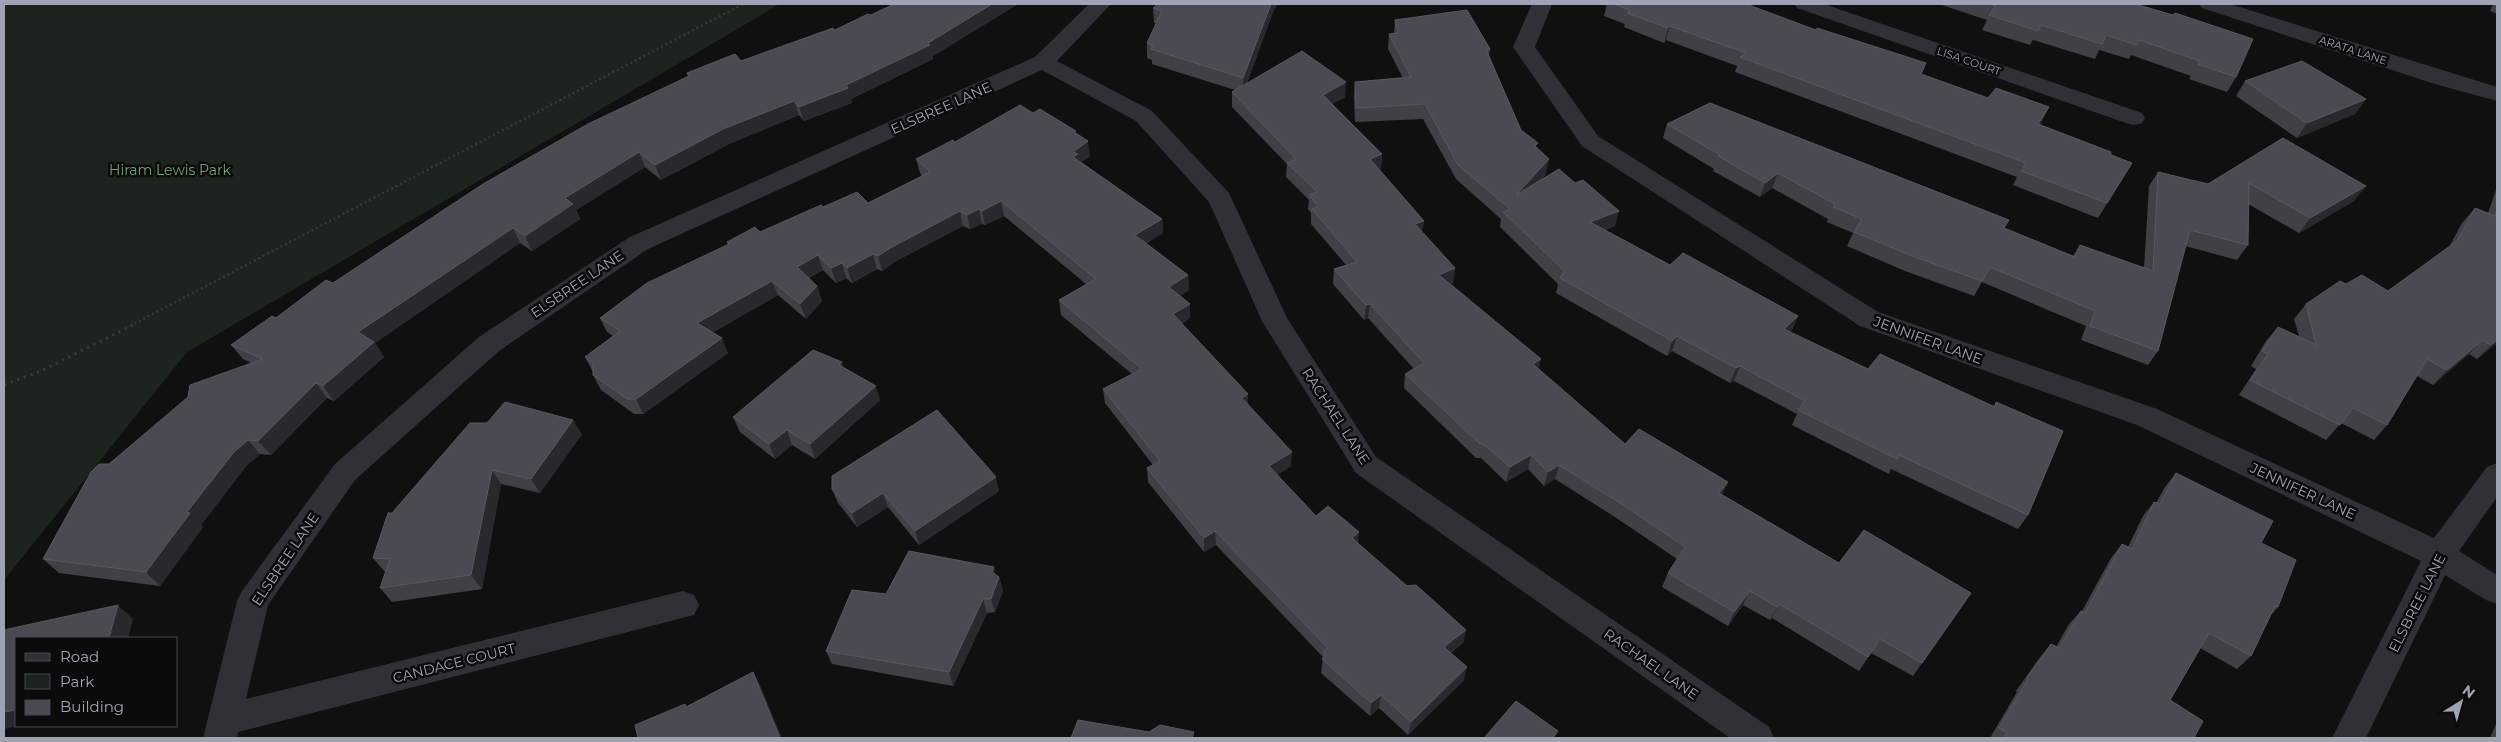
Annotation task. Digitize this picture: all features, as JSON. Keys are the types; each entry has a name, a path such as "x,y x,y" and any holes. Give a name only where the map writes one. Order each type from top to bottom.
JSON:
{"street":[{"name":"ELSBREE LANE","path":"222,729 253,601 345,472 489,344 639,243 1043,62 1101,4"},
{"name":"JENNIFER LANE","path":"1542,4 1524,47 1590,141 1869,319 2147,418 2439,555"},
{"name":"LISA COURT","path":"1804,4 2134,118"},
{"name":"ARATA LANE","path":"2209,4 2443,79 2497,94"},
{"name":"RACHAEL LANE","path":"1043,62 1144,116 1220,199 1275,321 1366,465 1757,738"},
{"name":"ELSBREE LANE","path":"2349,738 2439,555 2497,475"},
{"path":"2439,555 2497,591"},
{"name":"CANDACE COURT","path":"222,729 683,605"}],"path":[{"path":"4,385 41,371 139,322 742,4"}],"green space":[{"name":"Hiram Lewis Park","path":"4,4 780,4 187,352 4,580"}],"building":[{"path":"894,4 992,4 928,43 930,45 846,85 848,88 799,107 794,101 723,129 655,165 639,152 565,198 573,204 525,236 513,228 358,332 374,342 323,386 316,383 258,441 248,440 234,452 187,512 190,513 146,572 43,559 91,472 99,464 109,464 188,397 190,385 263,359 231,345 272,316 276,318 326,280 333,283 483,184 588,124 689,76 687,73 735,54 741,61 833,28 835,30"},
{"path":"1158,4 1271,4 1243,78 1151,49 1153,46 1147,43 1162,11 1153,8"},
{"path":"1614,4 1746,4 1816,30 1817,28 1926,63 1921,74 1988,98 1996,88 2049,107 2038,124 2111,152 2111,155 2132,163 2107,203 2021,171 2026,163 1740,57 1746,53 1627,13 1630,10"},
{"path":"1988,4 2135,4 2173,15 2175,13 2253,39 2236,77 2198,64 2200,61 2139,40 2137,45 2106,35 2102,44 2041,25 2038,31 1989,15 1995,6"},
{"path":"1467,10 1490,49 1486,50 1521,130 1538,143 1535,146 1549,159 1516,195 1559,169 1575,183 1583,180 1619,211 1590,222 1670,265 1683,253 1798,316 1784,329 1868,369 1880,354 1995,407 1996,402 2063,431 2028,515 1899,455 1897,459 1798,410 1805,401 1740,366 1736,368 1677,336 1672,341 1560,278 1564,271 1503,212 1510,209 1458,165 1425,104 1356,108 1355,82 1411,77 1389,34 1398,33 1395,20"},
{"path":"1302,51 1346,82 1323,95 1382,154 1370,159 1424,221 1415,224 1455,268 1439,275 1541,359 1533,364 1625,444 1639,429 1728,482 1719,493 1839,563 1864,530 1971,593 1922,663 1880,639 1868,657 1779,604 1777,607 1750,591 1734,612 1668,573 1685,547 1559,465 1548,472 1531,455 1510,467 1483,444 1479,443 1405,374 1424,363 1370,304 1366,305 1334,269 1357,262 1312,209 1318,207 1309,195 1317,192 1287,163 1296,159 1232,92"},
{"path":"2302,61 2366,99 2307,123 2245,81"},
{"path":"1710,103 2009,220 2004,228 2075,257 2080,245 2153,271 2158,172 2208,184 2283,138 2366,186 2310,218 2249,183 2248,245 2190,230 2158,351 2090,326 2095,311 1990,267 1982,281 1912,256 1854,232 1862,219 1833,207 1835,204 1778,173 1765,183 1667,124"},
{"path":"1020,105 1033,113 1040,109 1076,131 1074,132 1088,141 1073,152 1078,154 1073,157 1162,219 1135,235 1188,275 1169,287 1190,304 1173,314 1248,394 1242,398 1292,452 1269,466 1316,516 1328,506 1359,532 1352,538 1407,586 1416,585 1466,630 1444,647 1467,667 1411,722 1381,695 1371,703 1322,659 1325,655 1323,652 1328,648 1215,531 1204,538 1147,468 1160,461 1103,389 1142,369 1059,300 1096,279 1001,201 982,211 979,209 967,215 960,211 878,256 873,254 847,268 842,263 831,268 818,255 797,267 817,286 800,304 772,281 697,323 722,338 636,399 627,399 593,375 593,364 585,357 620,331 600,318 647,283 729,244 727,242 755,227 760,232 821,205 823,207 857,192 868,203 930,172 916,159 953,140 955,142"},
{"path":"2475,208 2495,216 2497,209 2497,340 2491,345 2483,340 2447,370 2427,359 2387,425 2353,408 2340,425 2250,380 2268,354 2262,351 2278,327 2316,345 2306,304 2340,281 2346,284 2362,275 2388,291 2457,241"},
{"path":"813,350 842,362 839,365 876,386 810,444 787,430 769,444 733,417"},
{"path":"505,402 573,420 531,479 492,470 471,575 380,588 390,559 373,558 388,513 392,513 470,423 487,423"},
{"path":"937,410 996,477 915,531 883,493 852,513 832,489 832,476"},
{"path":"2176,473 2273,521 2261,543 2296,560 2278,607 2275,606 2251,656 2209,633 2170,700 2203,721 2194,738 2003,738 2007,733 1999,728 2027,678 2051,644 2059,648 2081,611 2085,613 2122,544 2132,549 2154,502 2160,504"},
{"path":"909,551 994,567 992,572 999,577 991,599 983,599 949,672 826,651 852,590 886,594"},
{"path":"118,605 109,637 15,637 15,710 4,712 4,630"},
{"path":"753,672 780,738 638,738 635,725 685,704 686,707"},
{"path":"1516,701 1558,731 1553,738 1484,738"},
{"path":"1078,720 1149,732 1160,725 1194,732 1192,738 1071,738"}]}
